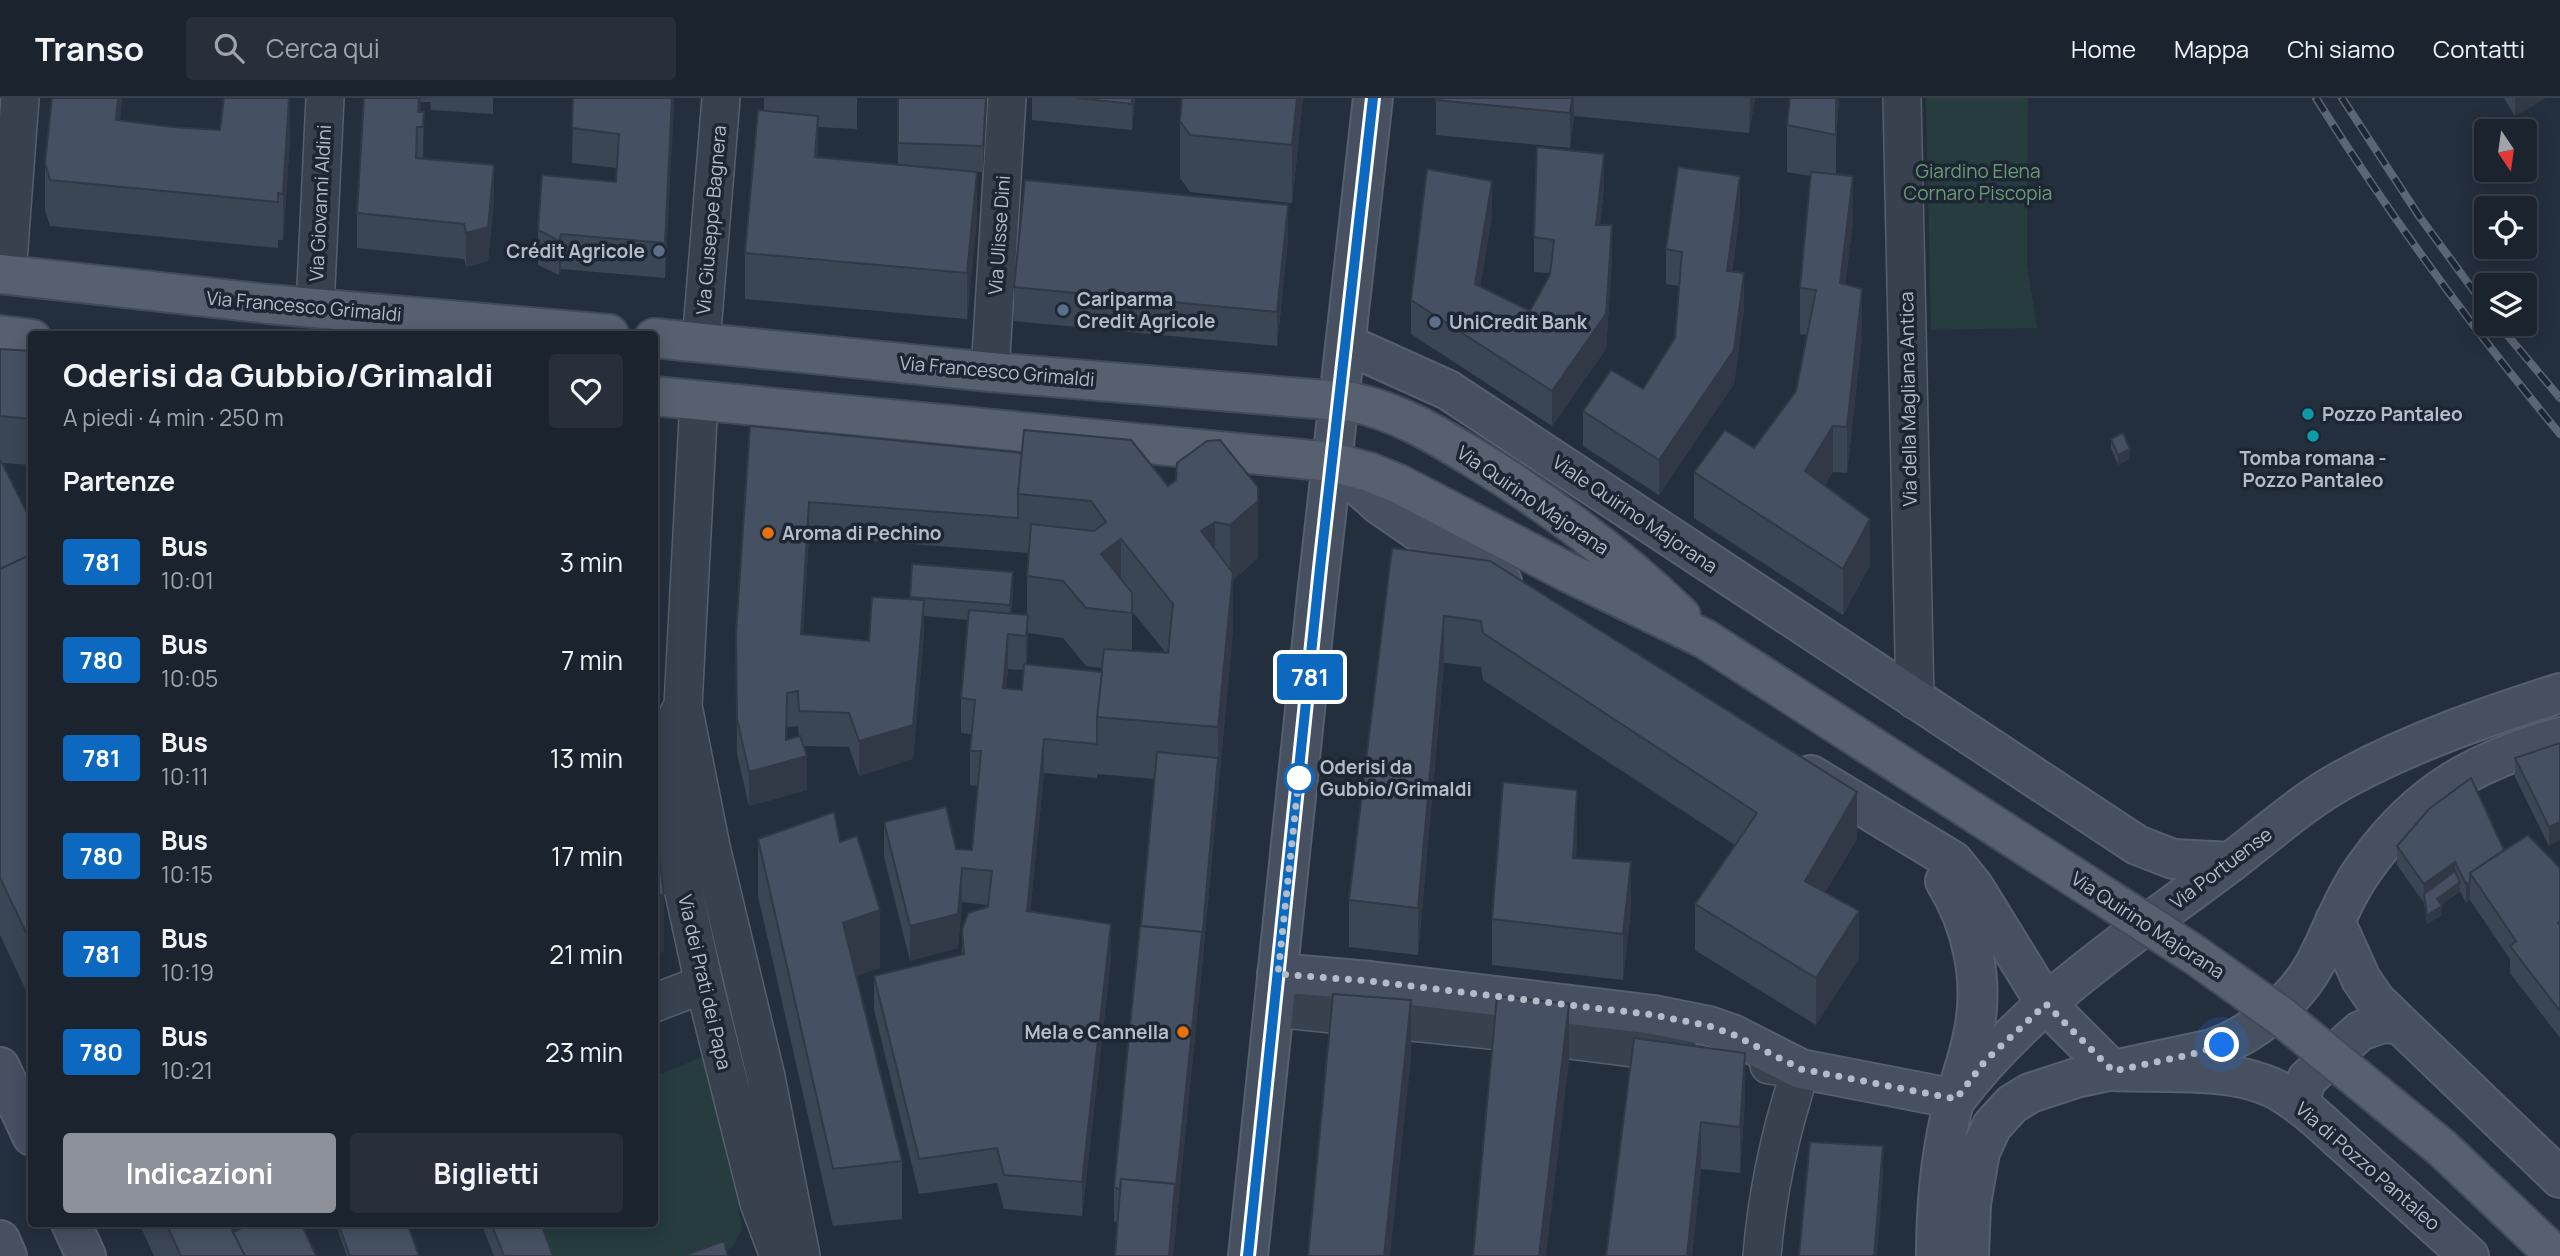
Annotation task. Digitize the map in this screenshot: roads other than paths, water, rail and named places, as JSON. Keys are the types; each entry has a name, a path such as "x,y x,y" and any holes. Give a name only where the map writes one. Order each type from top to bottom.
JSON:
{"main road":[{"name":"Via Francesco Grimaldi","path":"4,274 576,331"},
{"path":"0,335 28,338"},
{"name":"Via Francesco Grimaldi","path":"658,338 990,372 1339,402"},
{"path":"658,396 1332,462"},
{"name":"Via Quirino Majorana","path":"1339,402 1369,406 1403,418 1516,484 1641,576 1705,639"},
{"name":"Via Quirino Majorana","path":"1332,462 1401,485 1565,571 1705,639 2195,955 2282,1017 2442,1148 2556,1256"}],"street":[{"path":"4,274 20,98"},
{"name":"Via Giovanni Aldini","path":"316,307 325,98"},
{"name":"Via Giuseppe Bagnera","path":"701,343 720,98"},
{"name":"Via Ulisse Dini","path":"990,372 1007,98"},
{"path":"1248,1256 1373,98"},
{"name":"Via della Magliana Antica","path":"1902,98 1915,700"},
{"name":"Viale Quirino Majorana","path":"1346,345 1448,390 1915,700"},
{"name":"Via dei Prati dei Papa","path":"699,400 669,705 666,770 677,861 704,984 759,1203 779,1256"},
{"path":"1332,462 1380,505 1438,545 1534,599"},
{"name":"Via Portuense","path":"1936,1256 1941,1169 1956,1099 1985,1061 2046,1004 2126,939 2322,792 2370,765 2445,733 2560,693"},
{"path":"1915,700 2137,845 2173,859 2231,862"},
{"name":"Via dei Prati dei Papa","path":"669,705 711,847 766,1077 801,1256"},
{"path":"1969,1256 1974,1176 1979,1152 1992,1126 2012,1104 2030,1093 2076,1078 2212,1049 2246,1034 2298,989 2316,963 2335,921 2367,863 2424,801 2451,781 2475,768 2504,755 2560,737"},
{"path":"1783,757 1943,854 1966,875 2046,1004 2113,1071"},
{"path":"1276,991 1370,981 1654,1015 1709,1026 1732,1034 1801,1069 1956,1099 1975,1028 1975,962 1969,933 1956,900 1913,838"},
{"path":"2335,921 2361,979 2376,1001 2560,1178"},
{"path":"658,1001 704,984"},
{"path":"2298,1103 2301,1089 2307,1079 2360,1031 2383,1023 2398,1024"},
{"path":"0,1067 28,1127"},
{"path":"1762,1256 1765,1214 1801,1069"},
{"name":"Via di Pozzo Pantaleo","path":"2113,1071 2238,1077 2264,1084 2298,1103 2469,1256"},
{"path":"73,1227 86,1256"},
{"path":"0,1240 7,1256"}],"railway":[{"path":"2316,98 2432,270 2560,434"},
{"path":"2342,98 2419,216 2474,291"},
{"path":"2508,336 2560,398"}],"place":[{"name":"Crédit Agricole","path":"659,251"},
{"name":"Cariparma Credit Agricole","path":"1063,310"},
{"name":"UniCredit Bank","path":"1435,322"},
{"name":"Pozzo Pantaleo","path":"2308,414"},
{"name":"Tomba romana - Pozzo Pantaleo","path":"2313,436"},
{"name":"Aroma di Pechino","path":"768,533"},
{"name":"Oderisi da Gubbio/Grimaldi","path":"1299,778"},
{"name":"Mela e Cannella","path":"1183,1032"}],"park label":[{"name":"Giardino Elena Cornaro Piscopia","path":"1978,182"}]}
